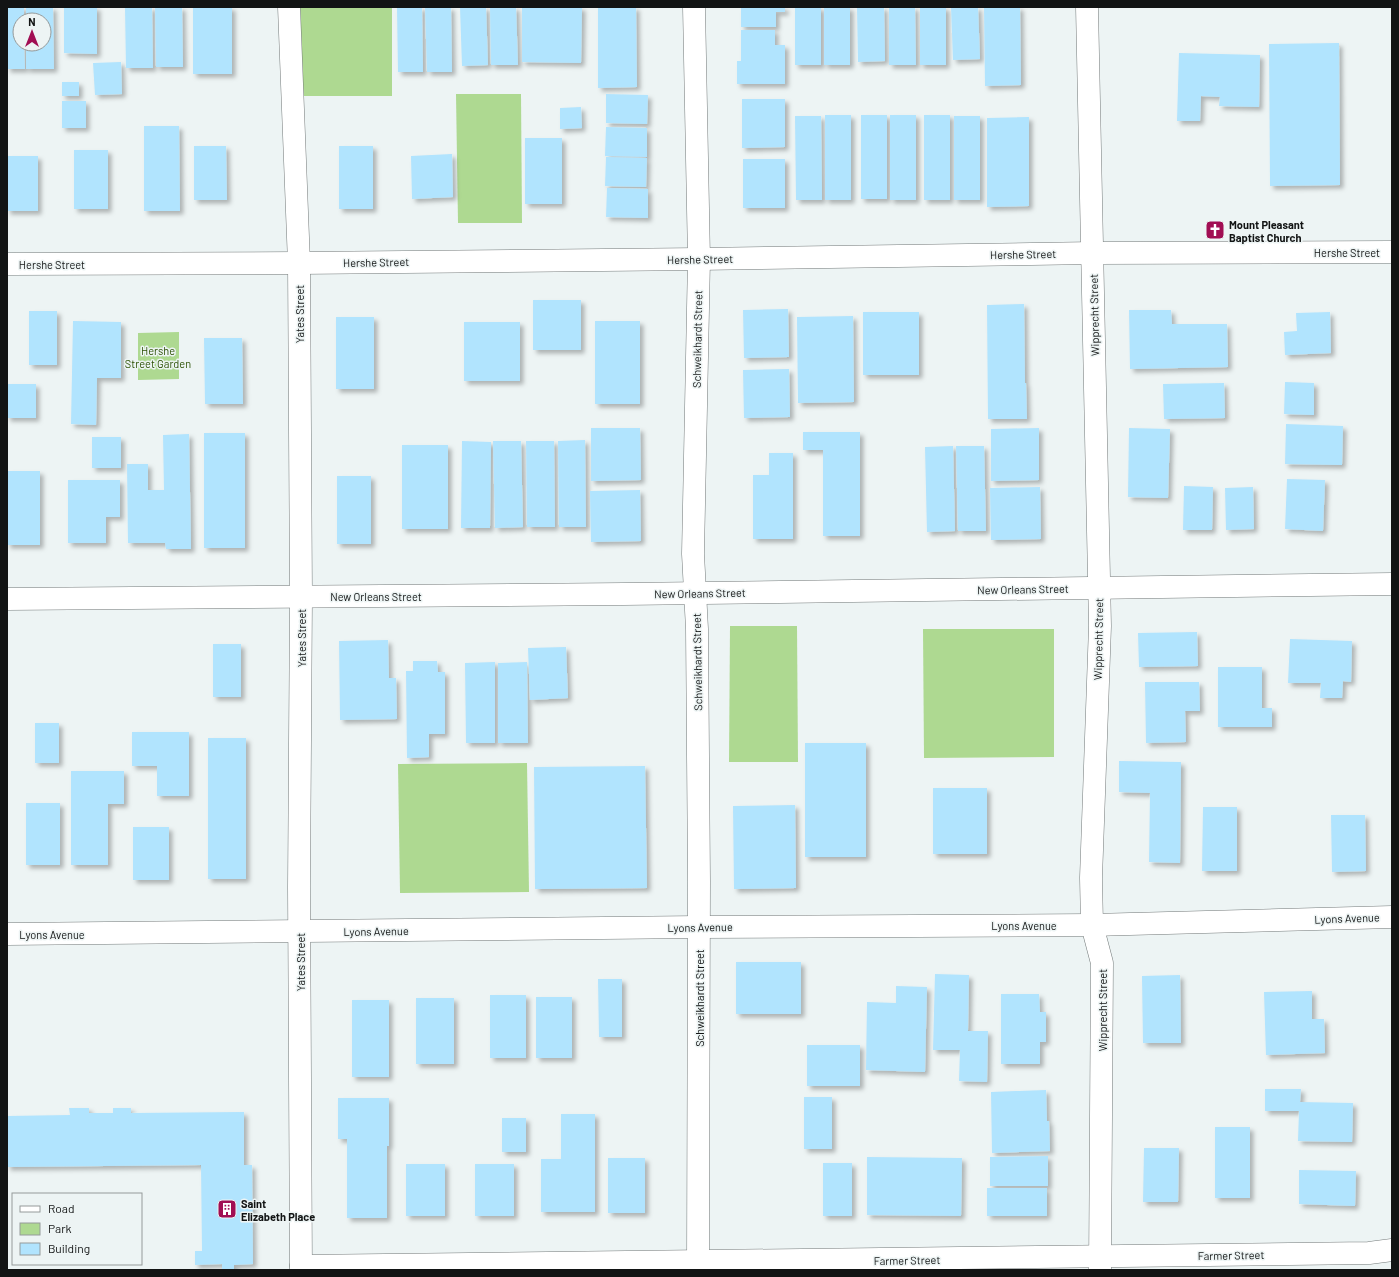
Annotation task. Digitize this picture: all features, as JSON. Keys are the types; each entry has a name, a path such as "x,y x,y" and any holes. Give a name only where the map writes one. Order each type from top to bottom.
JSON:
{"street":[{"name":"Yates Street","path":"289,7 299,263 301,596 301,1268"},
{"name":"Schweikhardt Street","path":"694,7 699,260 693,554 697,629 699,927 698,1266"},
{"name":"Wipprecht Street","path":"1087,7 1100,626 1091,878 1092,925 1102,963 1100,1264"},
{"name":"Hershe Street","path":"7,264 699,260 1093,253 1392,252"},
{"name":"New Orleans Street","path":"7,599 694,593 1392,584"},
{"name":"Lyons Avenue","path":"7,934 699,927 1092,925 1392,917"},
{"name":"Farmer Street","path":"301,1268 1100,1264 1370,1253 1392,1250"}],"green space":[{"path":"300,7 392,7 392,96 302,96"},
{"path":"456,94 521,94 522,223 458,223"},
{"name":"Hershe Street Garden","path":"179,332 179,379 138,380 138,333"},
{"path":"730,626 797,626 798,762 729,762"},
{"path":"923,629 1054,629 1054,757 924,758"},
{"path":"527,763 529,892 400,893 398,764"}],"building":[{"path":"7,7 24,7 24,12 12,12 12,52 24,52 25,69 7,69"},
{"path":"26,7 53,7 54,69 26,69 26,52 52,52 52,12 26,12"},
{"path":"64,7 97,7 97,54 64,53"},
{"path":"125,7 152,7 153,68 126,68"},
{"path":"155,7 182,7 183,67 156,67"},
{"path":"193,7 232,7 232,74 193,74"},
{"path":"397,7 422,7 423,72 398,72"},
{"path":"425,7 451,7 452,72 427,72"},
{"path":"460,7 486,7 488,65 462,66"},
{"path":"490,7 516,7 518,65 491,65"},
{"path":"522,7 582,7 581,63 522,62"},
{"path":"598,7 636,7 637,87 598,88"},
{"path":"741,7 785,7 785,12 776,12 776,27 741,27"},
{"path":"795,7 821,7 821,65 795,65"},
{"path":"824,7 850,7 850,65 824,65"},
{"path":"857,7 884,7 885,61 858,62"},
{"path":"889,7 915,7 916,65 889,65"},
{"path":"920,7 946,7 946,65 920,65"},
{"path":"951,7 978,7 980,59 953,60"},
{"path":"984,7 1020,7 1021,85 985,86"},
{"path":"741,30 775,30 775,45 785,45 785,84 737,84 737,61 741,61"},
{"path":"1339,43 1340,185 1270,186 1269,44"},
{"path":"1179,53 1260,55 1259,107 1219,106 1220,97 1201,96 1200,121 1177,121"},
{"path":"121,62 122,94 95,95 93,63"},
{"path":"62,82 79,82 79,96 62,96"},
{"path":"606,94 648,95 647,124 606,123"},
{"path":"742,99 785,99 785,147 742,148"},
{"path":"62,101 86,101 86,128 62,128"},
{"path":"581,107 582,128 560,129 560,108"},
{"path":"825,115 851,115 851,200 825,200"},
{"path":"861,115 887,115 887,199 861,199"},
{"path":"890,115 916,115 916,200 890,200"},
{"path":"924,115 950,115 950,200 924,200"},
{"path":"795,116 821,116 822,200 796,200"},
{"path":"954,116 980,116 980,200 954,200"},
{"path":"1029,117 1029,206 987,207 987,118"},
{"path":"144,126 179,126 180,211 144,211"},
{"path":"606,127 647,128 647,157 605,156"},
{"path":"525,138 562,138 562,204 525,204"},
{"path":"194,146 226,146 227,200 194,200"},
{"path":"339,146 373,146 373,209 339,209"},
{"path":"74,150 108,150 108,209 74,209"},
{"path":"452,154 453,197 412,199 411,156"},
{"path":"7,156 38,156 38,211 7,211"},
{"path":"606,157 647,158 646,187 605,186"},
{"path":"743,159 785,159 785,208 743,208"},
{"path":"607,188 648,189 648,218 606,217"},
{"path":"533,300 581,300 581,350 533,350"},
{"path":"1024,304 1027,419 988,419 987,305"},
{"path":"788,309 789,357 744,358 743,310"},
{"path":"1129,310 1171,310 1172,324 1227,324 1228,367 1130,369"},
{"path":"29,311 57,311 57,365 29,365"},
{"path":"863,312 919,312 919,375 863,375"},
{"path":"1330,312 1331,353 1285,355 1284,332 1297,331 1296,313"},
{"path":"853,316 854,402 798,403 797,317"},
{"path":"336,317 374,317 374,389 336,389"},
{"path":"73,321 121,322 121,378 97,378 96,425 71,424"},
{"path":"595,321 640,321 640,404 595,404"},
{"path":"464,322 520,322 520,381 464,381"},
{"path":"204,338 242,338 243,404 205,404"},
{"path":"789,369 790,417 744,418 743,370"},
{"path":"1285,382 1314,383 1314,415 1284,414"},
{"path":"1224,383 1225,418 1164,419 1163,384"},
{"path":"7,384 36,384 36,418 7,418"},
{"path":"1286,424 1343,426 1342,465 1285,464"},
{"path":"591,428 640,428 641,480 591,481"},
{"path":"1039,428 1039,480 991,481 991,429"},
{"path":"1129,428 1170,429 1168,498 1128,497"},
{"path":"803,432 860,432 860,536 823,536 823,450 803,450"},
{"path":"204,433 245,433 245,548 204,548"},
{"path":"189,434 191,549 166,549 165,543 128,543 127,464 148,464 148,490 164,490 163,435"},
{"path":"92,437 121,437 121,468 92,468"},
{"path":"585,440 586,527 559,527 558,441"},
{"path":"462,441 491,442 490,528 461,528"},
{"path":"493,441 521,441 523,527 495,528"},
{"path":"526,441 554,441 555,527 527,527"},
{"path":"402,445 448,445 448,529 402,529"},
{"path":"953,446 955,531 927,532 925,447"},
{"path":"956,446 984,446 986,531 958,531"},
{"path":"769,453 793,453 793,539 753,539 753,475 769,475"},
{"path":"7,471 40,471 40,545 7,545"},
{"path":"337,476 371,476 371,544 337,544"},
{"path":"1287,479 1325,480 1323,531 1285,529"},
{"path":"68,480 120,480 120,517 106,517 106,543 68,543"},
{"path":"1184,486 1213,487 1212,530 1183,530"},
{"path":"1040,487 1041,539 991,540 990,488"},
{"path":"1253,487 1254,529 1226,530 1225,488"},
{"path":"640,490 641,541 591,542 590,491"},
{"path":"1197,632 1198,666 1139,667 1138,633"},
{"path":"1290,639 1352,641 1351,682 1343,681 1342,698 1320,698 1321,683 1288,683"},
{"path":"388,640 389,678 396,678 397,719 340,720 339,641"},
{"path":"213,644 241,644 241,697 213,697"},
{"path":"566,647 568,698 530,700 528,648"},
{"path":"413,661 437,661 438,672 445,672 445,734 429,734 429,757 407,758 406,671 413,671"},
{"path":"495,662 495,743 466,743 465,663"},
{"path":"527,662 528,743 498,743 498,663"},
{"path":"1218,667 1262,667 1262,708 1272,708 1272,727 1218,727"},
{"path":"1145,682 1199,682 1200,711 1185,711 1186,742 1146,743"},
{"path":"35,723 59,723 59,763 35,763"},
{"path":"132,732 189,732 189,796 157,796 157,766 132,766"},
{"path":"208,738 246,738 246,879 208,879"},
{"path":"805,743 866,743 866,857 805,857"},
{"path":"1119,761 1181,762 1180,863 1149,862 1150,793 1119,792"},
{"path":"645,766 647,888 535,889 534,767"},
{"path":"71,771 124,771 124,804 108,804 108,865 71,865"},
{"path":"933,788 987,788 987,854 933,854"},
{"path":"26,803 60,803 60,865 26,865"},
{"path":"795,805 796,888 734,889 733,806"},
{"path":"1203,807 1237,807 1237,871 1202,871"},
{"path":"1331,815 1365,815 1366,871 1332,872"},
{"path":"133,827 169,827 169,880 133,880"},
{"path":"736,962 801,962 801,1014 736,1014"},
{"path":"935,974 969,975 968,1031 988,1031 987,1082 959,1081 960,1050 933,1050"},
{"path":"1180,975 1181,1043 1143,1043 1142,976"},
{"path":"598,979 622,979 622,1037 599,1037"},
{"path":"896,986 927,987 925,1072 866,1070 867,1002 896,1003"},
{"path":"1312,991 1312,1019 1324,1019 1325,1053 1266,1055 1264,992"},
{"path":"1001,994 1039,994 1040,1012 1046,1012 1046,1042 1040,1042 1040,1064 1001,1064"},
{"path":"490,995 526,995 526,1058 490,1058"},
{"path":"536,997 572,997 572,1058 536,1058"},
{"path":"416,998 454,998 454,1064 416,1064"},
{"path":"352,1000 389,1000 389,1077 352,1077"},
{"path":"807,1045 860,1045 860,1086 807,1086"},
{"path":"1265,1089 1301,1089 1300,1102 1353,1103 1352,1142 1298,1141 1299,1111 1265,1111"},
{"path":"1046,1090 1050,1151 992,1153 991,1092"},
{"path":"804,1097 832,1097 832,1149 804,1149"},
{"path":"338,1098 389,1098 387,1218 347,1218 347,1139 338,1139"},
{"name":"Saint Elizabeth Place","path":"69,1108 89,1108 89,1113 113,1113 113,1108 131,1108 131,1113 244,1112 244,1165 252,1165 253,1264 234,1265 234,1270 222,1270 222,1264 195,1265 195,1251 202,1251 201,1165 7,1167 7,1116 70,1115"},
{"path":"561,1114 595,1114 595,1212 541,1212 541,1159 561,1159"},
{"path":"502,1118 526,1118 526,1152 502,1152"},
{"path":"1215,1127 1250,1127 1250,1198 1215,1198"},
{"path":"1144,1148 1179,1148 1178,1202 1143,1202"},
{"path":"1048,1156 1048,1186 990,1186 990,1157"},
{"path":"867,1157 962,1158 961,1216 867,1215"},
{"path":"608,1158 645,1158 645,1213 608,1213"},
{"path":"823,1163 852,1163 852,1216 823,1216"},
{"path":"406,1164 445,1164 445,1216 406,1216"},
{"path":"475,1164 514,1164 514,1216 475,1216"},
{"path":"1299,1170 1356,1171 1355,1206 1299,1204"},
{"path":"987,1188 1047,1188 1047,1216 987,1216"}],"place":[{"name":"Mount Pleasant Baptist Church","path":"1215,230"},
{"name":"Saint Elizabeth Place","path":"227,1209"}]}
